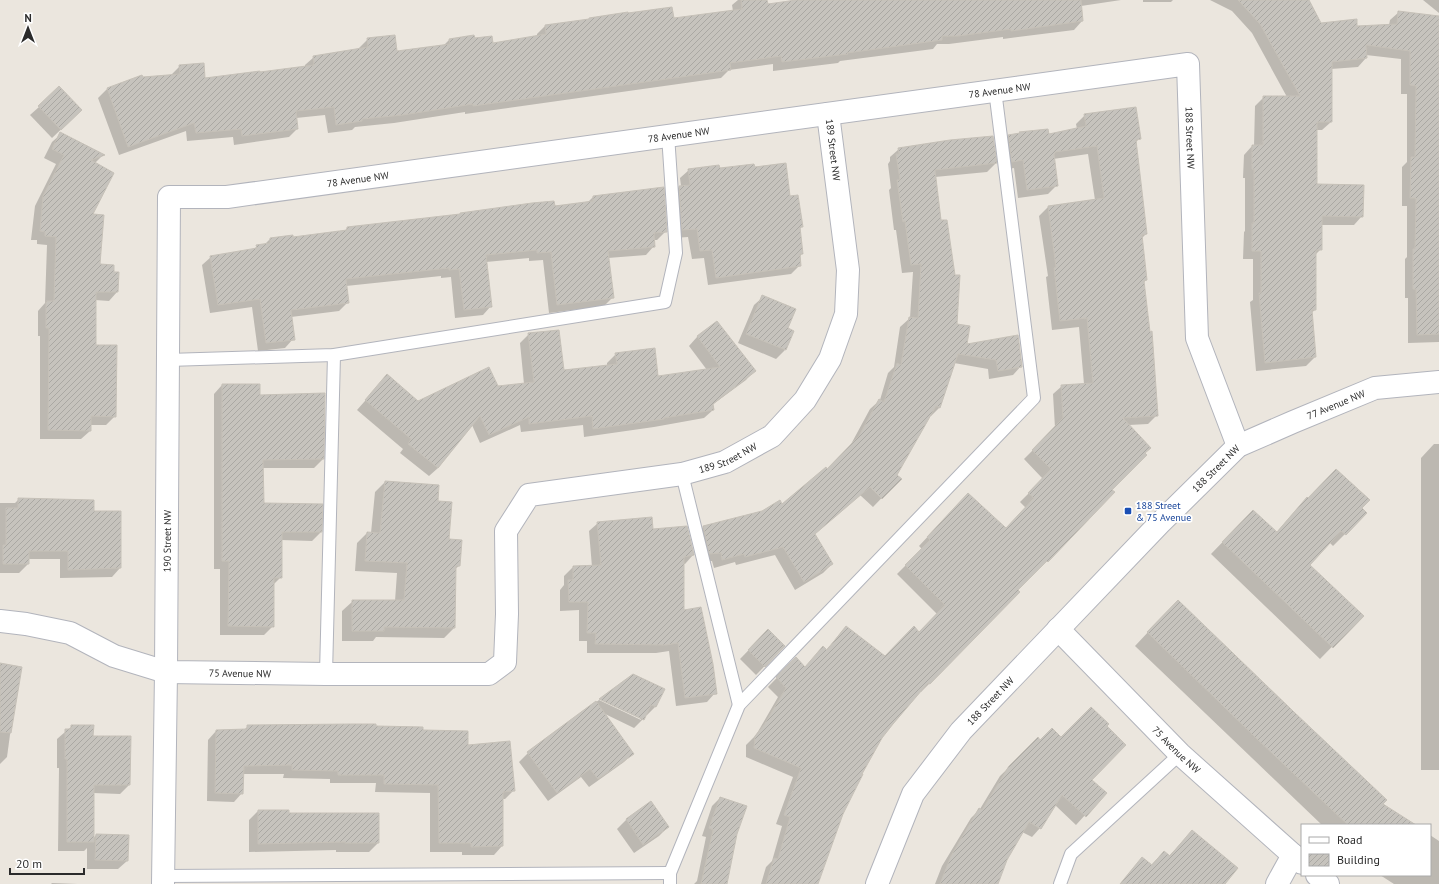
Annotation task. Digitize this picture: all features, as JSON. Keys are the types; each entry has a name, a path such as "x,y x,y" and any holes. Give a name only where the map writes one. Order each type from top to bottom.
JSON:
{"street":[{"name":"78 Avenue NW","path":"170,197 228,197 1188,64"},
{"name":"188 Street NW","path":"877,884 913,794 961,731 1160,523 1238,446 1197,338 1188,64"},
{"name":"189 Street NW","path":"489,674 505,662 507,614 506,531 529,495 682,474 725,462 772,436 805,400 830,360 846,314 848,270 828,114"},
{"name":"190 Street NW","path":"163,880 170,197"},
{"name":"77 Avenue NW","path":"1238,446 1375,388 1439,382"},
{"name":"75 Avenue NW","path":"0,621 26,624 70,633 114,656 166,672 489,674"},
{"name":"75 Avenue NW","path":"1058,629 1180,754 1297,859"},
{"path":"1277,884 1297,859"},
{"path":"1318,876 1328,884"}],"lane":[{"path":"163,880 670,879 739,705 1034,398 996,90"},
{"path":"168,360 334,355 665,302 676,253 668,135"},
{"path":"326,674 334,355"},
{"path":"682,474 739,705"},
{"path":"1060,884 1071,854 1180,754"}],"building":[{"path":"741,0 767,0 768,4 796,0 1081,0 1083,21 1011,31 1011,29 958,36 942,36 942,40 782,62 781,56 730,63 731,70 473,106 473,104 403,115 362,119 362,121 336,125 334,107 296,111 298,129 242,136 241,129 196,133 194,123 128,147 107,88 142,75 143,77 180,74 179,65 204,63 205,78 314,65 313,56 368,47 367,38 395,35 397,51 450,44 449,39 474,35 475,38 492,36 493,43 546,34 545,25 628,12 672,7 674,18 742,9"},
{"path":"1238,0 1309,0 1321,23 1357,19 1357,26 1397,24 1398,11 1439,16 1439,334 1417,335 1416,289 1413,289 1413,249 1415,249 1416,198 1410,198 1411,157 1415,157 1416,86 1410,85 1410,51 1366,45 1367,58 1332,62 1332,122 1317,122 1317,184 1364,185 1363,217 1322,216 1322,250 1316,250 1316,310 1312,310 1316,357 1265,363 1259,293 1261,293 1261,251 1252,251 1252,223 1254,223 1254,169 1252,169 1252,145 1263,145 1263,96 1300,96 1260,24"},
{"path":"59,86 82,110 61,130 38,106"},
{"path":"1136,107 1141,139 1136,140 1147,234 1142,235 1147,280 1144,281 1150,332 1152,331 1158,416 1123,418 1151,448 1145,453 1147,455 1112,490 1115,492 1048,562 1047,561 1018,590 1020,592 930,684 928,683 882,738 862,774 843,814 818,884 766,884 774,858 778,859 790,817 784,815 801,768 754,748 755,736 764,725 786,688 776,677 796,657 805,667 823,646 827,650 846,626 885,656 914,626 919,632 945,605 905,565 930,540 927,537 968,493 1006,528 1034,498 1028,493 1051,469 1032,450 1063,418 1061,385 1093,383 1087,318 1060,321 1054,268 1056,267 1048,206 1104,198 1097,146 1055,152 1058,186 1027,190 1023,160 1012,162 1008,135 1020,133 1019,132 1048,129 1049,134 1086,126 1084,114"},
{"path":"60,132 105,155 91,160 114,173 93,214 104,215 100,264 114,265 114,272 119,272 118,292 96,292 96,345 117,345 116,417 91,416 91,431 48,430 49,328 46,328 46,301 54,301 56,237 45,236 45,232 40,231 43,196 64,155 52,149"},
{"path":"993,136 997,163 935,170 941,220 947,220 955,275 960,275 957,324 970,326 967,344 1018,335 1022,367 998,371 996,360 958,354 940,408 936,406 897,475 902,479 882,499 870,487 815,534 833,564 804,582 783,547 745,557 744,554 722,560 721,553 709,554 703,526 762,511 780,500 782,504 826,467 827,469 859,436 879,399 884,402 897,363 901,365 909,317 918,318 921,264 911,265 905,221 903,222 897,180 900,180 896,154 899,154 898,148 950,140"},
{"path":"786,163 790,196 798,195 803,227 800,227 803,254 800,254 801,266 716,278 712,250 700,251 697,229 682,230 679,186 690,185 688,169 719,165 720,168 754,164 755,167"},
{"path":"664,187 667,232 654,233 655,247 608,251 614,298 557,305 551,252 537,253 537,250 486,255 492,307 464,310 459,269 449,270 449,268 346,279 349,303 291,310 295,340 266,343 260,299 218,305 210,256 257,248 256,245 270,243 270,238 293,235 293,237 347,230 347,227 460,214 532,203 554,201 555,206 593,201 593,196"},
{"path":"762,295 796,309 788,328 794,331 786,350 746,334"},
{"path":"717,321 756,371 713,404 714,410 593,429 592,416 529,424 529,417 489,435 480,416 438,468 408,444 411,439 365,400 387,374 418,401 489,367 498,386 534,382 528,333 559,330 564,370 617,364 615,353 655,348 658,376 720,367 697,336"},
{"path":"222,384 260,384 260,395 325,393 324,459 263,460 264,503 323,504 322,532 282,532 282,578 274,578 274,627 228,626 229,561 222,561"},
{"path":"1336,469 1370,500 1362,508 1367,513 1346,535 1341,531 1310,565 1364,616 1333,648 1222,542 1253,510 1277,532 1307,497 1308,498"},
{"path":"385,481 439,485 438,501 452,502 449,539 462,540 460,566 456,566 455,628 384,627 384,631 352,631 352,600 404,600 407,563 365,561 367,532 380,533"},
{"path":"18,498 94,500 94,511 121,511 121,568 68,570 68,551 29,551 29,564 3,564 3,545 6,545 6,508 18,508"},
{"path":"652,517 653,529 687,526 694,555 684,557 684,610 701,607 713,664 717,694 685,698 678,643 666,645 595,644 596,633 587,633 588,602 569,602 568,580 573,580 573,566 601,565 597,522"},
{"path":"1178,600 1387,800 1383,804 1414,824 1347,824 1147,632"},
{"path":"768,629 785,646 765,667 748,650"},
{"path":"0,663 22,667 11,733 0,732"},
{"path":"633,674 665,689 656,707 651,705 644,720 599,699"},
{"path":"596,701 634,754 598,779 590,769 557,793 527,752"},
{"path":"1091,707 1109,724 1107,726 1126,745 1092,780 1107,793 1086,817 1062,795 1041,829 1029,822 1007,860 998,884 940,884 951,856 979,808 982,810 1009,766 1038,737 1040,740 1052,728 1061,737"},
{"path":"376,724 376,726 423,727 423,730 468,731 468,745 510,741 515,791 503,792 503,846 471,847 471,843 439,843 438,785 384,784 384,775 338,775 338,771 292,770 292,765 244,766 243,794 215,793 216,730 247,729 247,725"},
{"path":"71,725 94,725 93,736 131,736 130,785 94,785 94,842 67,842 67,759 65,759 65,729 71,729"},
{"path":"720,797 747,806 737,834 727,884 701,884 713,830 709,828"},
{"path":"651,801 669,827 643,845 626,819"},
{"path":"258,810 289,810 289,813 379,813 379,843 345,842 258,844"},
{"path":"1192,830 1238,868 1225,884 1120,884 1142,857 1152,865 1164,851 1170,856"},
{"path":"96,834 129,835 128,861 95,860"}],"place":[{"name":"188 Street & 75 Avenue","path":"1128,511"}]}
